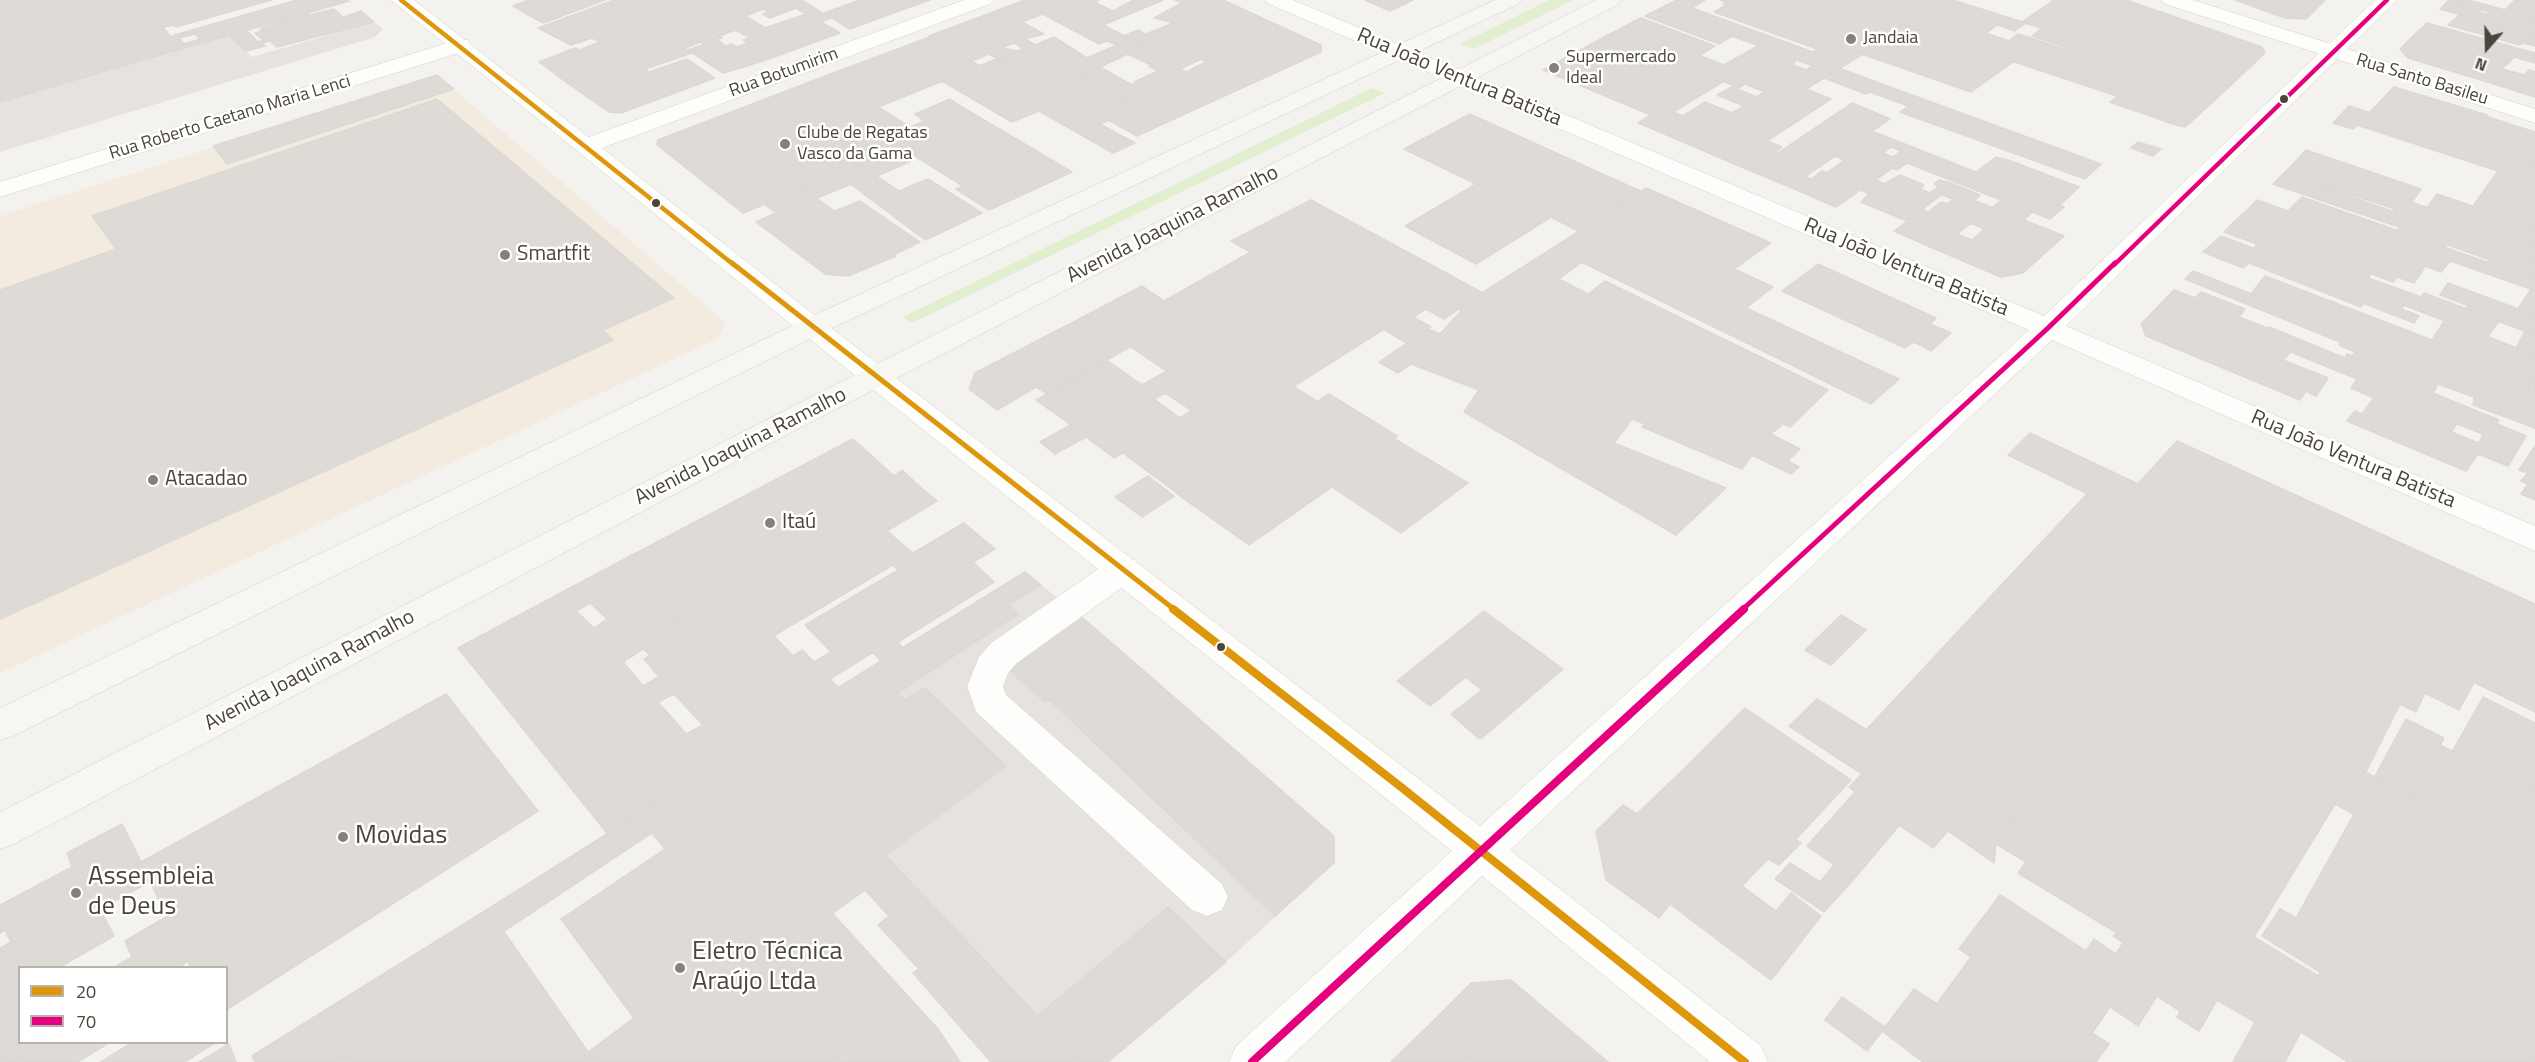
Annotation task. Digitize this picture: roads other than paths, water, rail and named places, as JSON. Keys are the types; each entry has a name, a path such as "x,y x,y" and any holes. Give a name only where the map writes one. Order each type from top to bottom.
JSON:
{"main road":[{"path":"0,725 812,327 1400,54 1511,0"},
{"name":"Avenida Joaquina Ramalho","path":"0,832 877,376 1612,0"}],"street":[{"path":"401,0 812,327 1480,850 1745,1062"},
{"name":"Rua Botumirim","path":"586,146 982,0"},
{"name":"Rua João Ventura Batista","path":"1276,0 2048,328 2535,539"},
{"name":"Rua Santo Basileu","path":"2172,0 2535,116"},
{"path":"1252,1062 2048,328 2387,0"},
{"name":"Rua Roberto Caetano Maria Lenci","path":"0,190 460,45"},
{"path":"1123,569 1004,653 992,667 985,686 989,702 1207,897"}],"place":[{"name":"Jandaia","path":"1851,39"},
{"name":"Supermercado Ideal","path":"1554,68"},
{"name":"Clube de Regatas Vasco da Gama","path":"785,144"},
{"name":"Smartfit","path":"505,255"},
{"name":"Atacadao","path":"153,480"},
{"name":"Itaú","path":"770,523"},
{"name":"Movidas","path":"343,837"},
{"name":"Assembleia de Deus","path":"76,893"},
{"name":"Eletro Técnica Araújo Ltda","path":"680,968"}]}
